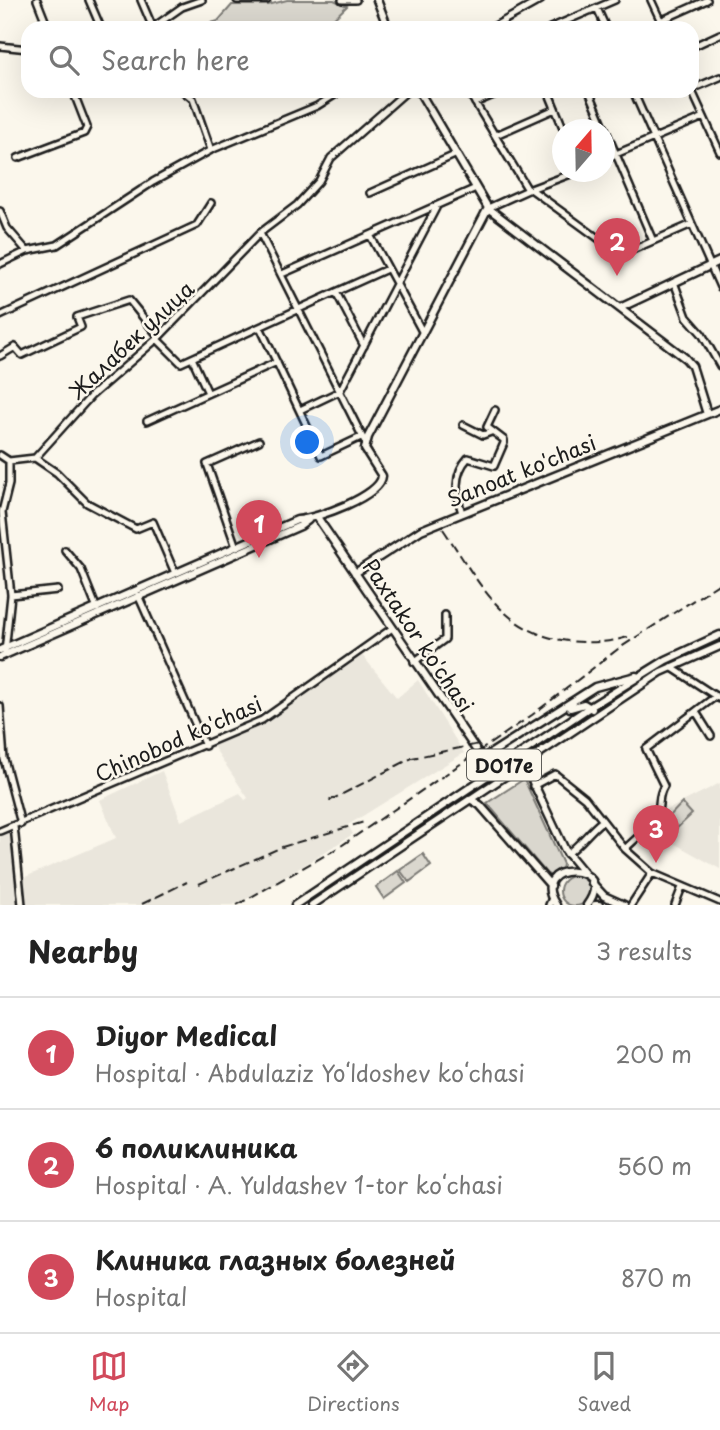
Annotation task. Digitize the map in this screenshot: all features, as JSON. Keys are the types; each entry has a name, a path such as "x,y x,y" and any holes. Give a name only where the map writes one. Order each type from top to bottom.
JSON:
{"main road":[{"path":"377,0 385,21"},
{"path":"423,98 488,208 622,307 685,358 692,366 707,414"},
{"path":"2,652 138,595 297,520 317,517 380,486 382,476 363,441 488,208"},
{"path":"622,307 720,261"},
{"name":"Sanoat ko'chasi","path":"355,573 421,530 720,409"},
{"name":"Paxtakor ko'chasi","path":"317,517 391,629 492,773"},
{"path":"2,652 97,609 138,595 175,572 300,526 307,520"},
{"name":"D017e","path":"312,905 524,763 642,674 720,635"},
{"name":"D017e","path":"295,905 492,773 592,711 671,667 720,646"},
{"path":"482,759 595,687 642,674"},
{"path":"482,759 492,759 574,706 592,711"},
{"path":"524,763 567,854 604,896 624,905"},
{"path":"470,799 480,805 551,886 553,903"},
{"path":"551,886 565,871 584,874"},
{"path":"587,905 593,895 591,881"}],"street":[{"path":"45,21 38,2 48,0"},
{"path":"89,0 98,21"},
{"path":"141,0 149,21"},
{"path":"162,21 182,7 202,0"},
{"path":"237,0 267,0"},
{"path":"342,0 356,0"},
{"path":"504,21 541,0"},
{"path":"566,21 615,0"},
{"path":"651,0 660,21 707,0"},
{"path":"597,8 603,21"},
{"path":"699,44 720,34"},
{"path":"0,46 21,48"},
{"path":"699,87 720,77"},
{"path":"18,158 84,133 87,127 76,98"},
{"path":"192,98 211,150"},
{"path":"0,264 27,251 57,245 153,181 211,150 317,106 330,98"},
{"name":"Жалабек улица","path":"35,458 91,396 158,338 260,233 297,205 319,181 331,158 399,98"},
{"path":"472,98 530,190 620,255 692,224"},
{"path":"475,103 487,98"},
{"path":"551,98 559,119"},
{"path":"592,98 653,241"},
{"path":"636,98 720,288"},
{"path":"696,98 717,140 720,152"},
{"path":"496,135 555,109"},
{"path":"616,154 704,117"},
{"path":"370,193 457,154"},
{"path":"488,208 552,181"},
{"path":"282,274 476,188"},
{"path":"0,316 197,225 211,203"},
{"path":"300,410 340,391 436,208"},
{"path":"0,211 8,228 27,251"},
{"path":"260,233 363,441 321,456 260,327"},
{"path":"370,235 423,333"},
{"path":"0,356 15,347 22,355 81,327 77,317 129,300 181,363 387,269"},
{"path":"674,282 687,317 702,334 720,366"},
{"path":"336,292 364,346"},
{"path":"192,358 208,393"},
{"path":"147,421 277,362"},
{"path":"462,513 456,486 466,459 491,465 498,463 504,440 487,427 495,410"},
{"path":"463,425 483,435 491,432"},
{"path":"236,547 207,464 259,441"},
{"path":"0,455 9,461 35,458 57,473 87,503 136,529 153,522 175,572"},
{"path":"2,652 11,595 2,512 9,484 9,461"},
{"path":"65,550 81,569 97,609"},
{"path":"11,595 58,590"},
{"path":"138,595 205,746"},
{"path":"0,606 9,609"},
{"path":"414,662 445,639 445,615"},
{"name":"Chinobod ko'chasi","path":"0,831 265,719 391,629"},
{"path":"625,849 654,820 659,808 659,794 664,786 646,749 718,697 671,667"},
{"path":"0,706 4,759 18,825 22,905"},
{"path":"696,712 711,736"},
{"path":"533,786 555,774 584,798 625,849 652,873 720,902"},
{"path":"567,854 585,842 592,829 602,821"},
{"path":"631,905 652,873"},
{"path":"675,905 682,887"},
{"path":"703,905 706,896"}],"shaded area":[{"path":"287,0 334,0 347,6 331,21 218,21 232,5 268,5"},
{"path":"362,655 397,698 418,680 464,753 348,825 353,834 260,893 233,905 0,905 0,835 14,831 23,878 116,838 100,800 162,771 181,821 240,793 245,800 248,798 213,746 267,722"},
{"path":"524,779 563,864 562,871 554,877 547,874 487,803"},
{"path":"720,783 720,869 661,836 665,811"},
{"path":"682,803 692,814 674,831 665,821"},
{"path":"423,854 431,866 409,882 400,870"},
{"path":"398,871 406,883 384,899 376,887"},
{"path":"569,877 581,877 589,885 589,897 581,905 569,905 561,897 561,885"}],"railway":[{"path":"443,529 480,585 508,615 525,627 545,636 568,641 598,642 628,637"},
{"path":"237,905 338,848 532,715 618,649 720,583"},
{"path":"329,801 412,758 479,744"},
{"path":"199,884 282,847 364,822"},
{"path":"142,904 187,882"}],"place":[{"name":"6 поликлиника","path":"617,276"},
{"name":"Diyor Medical","path":"259,558"},
{"name":"Клиника глазных болезней","path":"656,863"}]}
